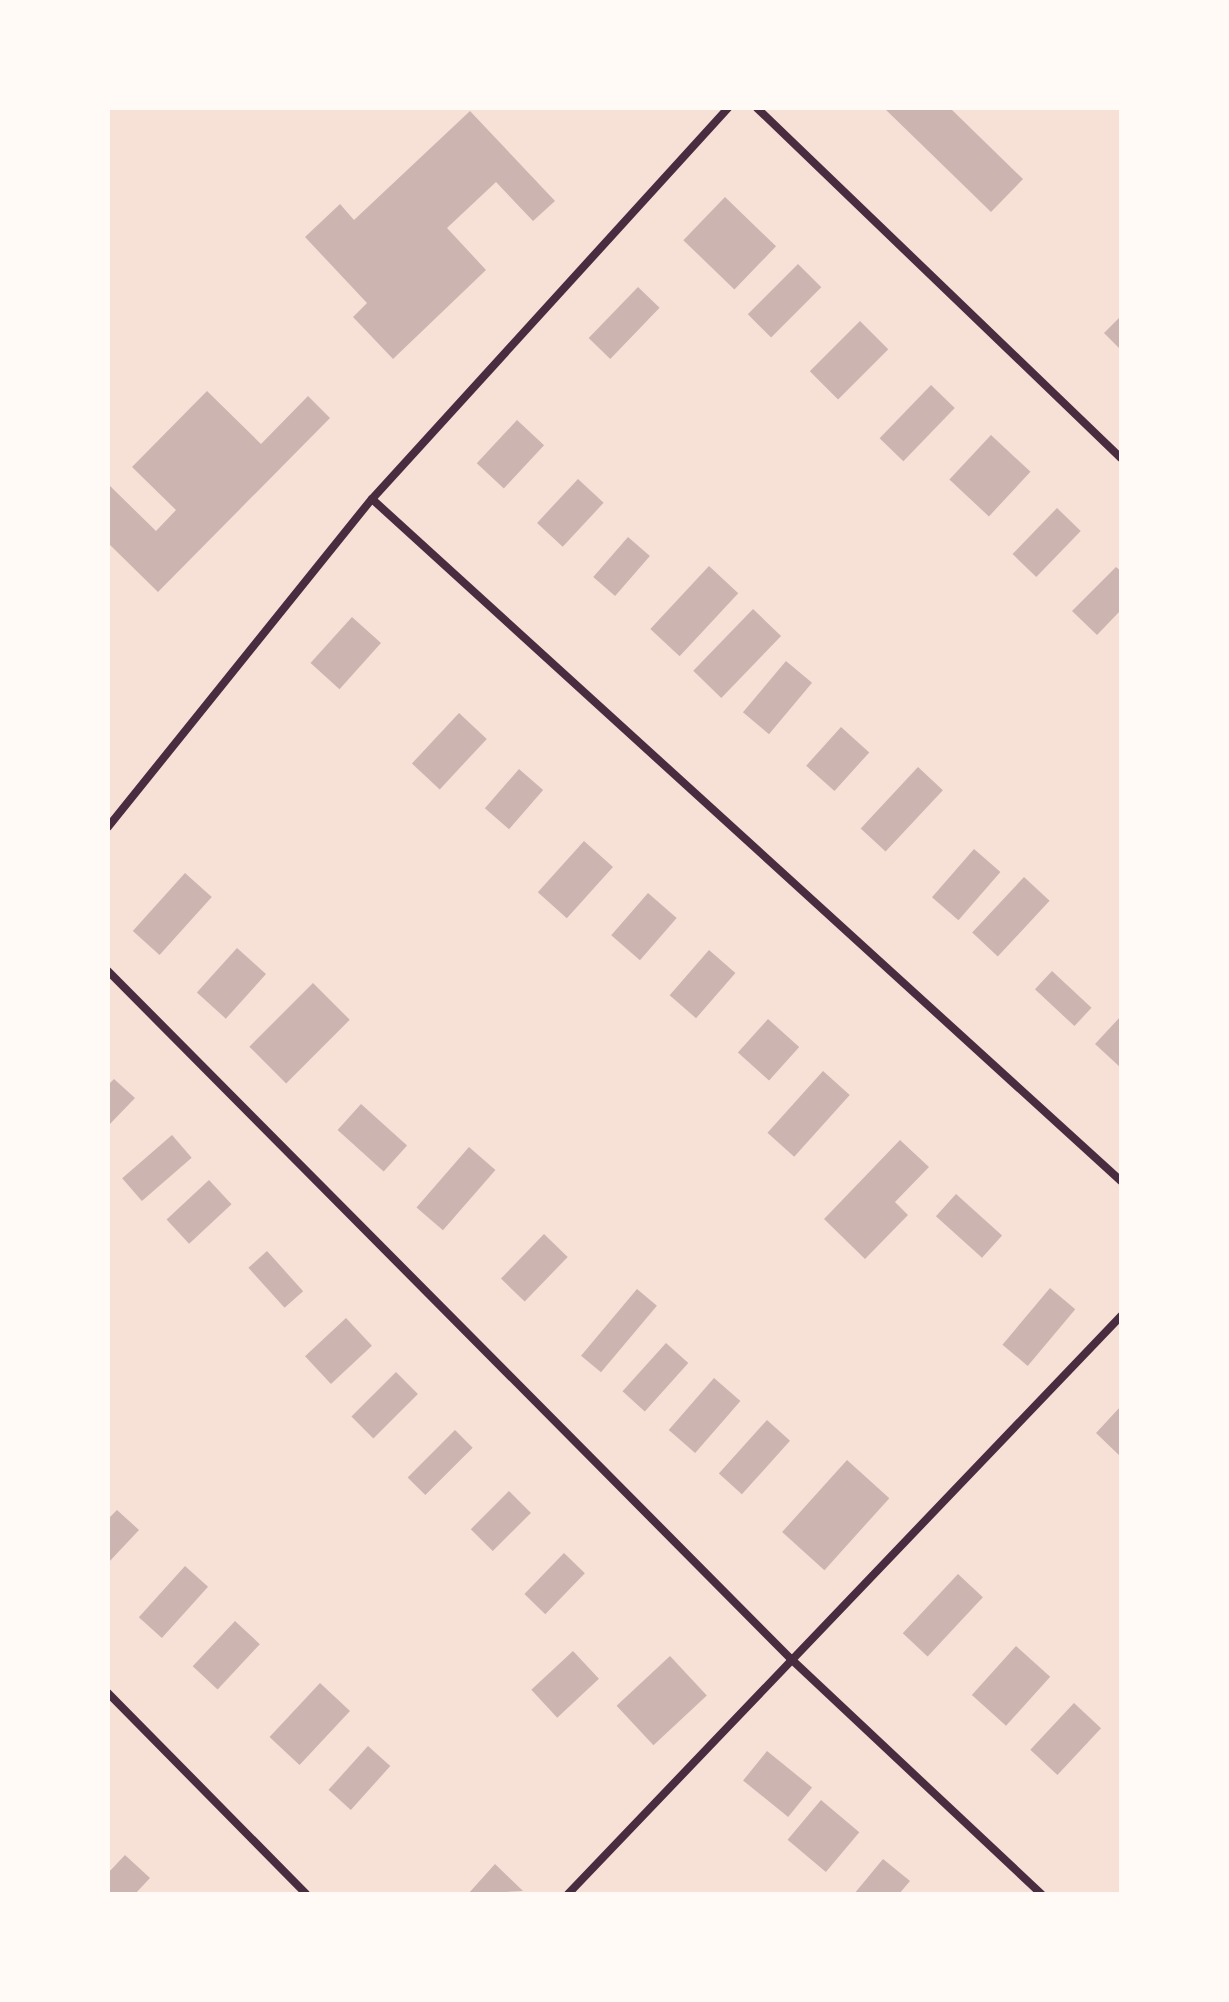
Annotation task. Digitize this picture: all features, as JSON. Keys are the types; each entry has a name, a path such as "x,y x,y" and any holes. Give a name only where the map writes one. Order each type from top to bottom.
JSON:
{"street":[{"path":"108,827 372,499 728,108"},
{"path":"757,108 1121,458"},
{"path":"372,499 1121,1181"},
{"path":"108,971 790,1658 1041,1894"},
{"path":"568,1894 790,1658 1121,1316"},
{"path":"108,1693 306,1894"}],"building":[{"path":"884,108 950,108 1023,179 991,212"},
{"path":"470,111 555,201 533,221 496,182 447,228 486,270 393,359 353,317 367,303 305,237 340,204 354,220"},
{"path":"725,197 776,246 734,289 683,240"},
{"path":"798,264 821,287 771,338 748,314"},
{"path":"638,287 660,308 610,359 589,338"},
{"path":"1121,316 1121,350 1104,333"},
{"path":"860,321 888,349 838,399 810,371"},
{"path":"931,385 955,408 903,461 880,438"},
{"path":"207,391 261,444 308,396 330,418 158,592 108,543 108,484 156,531 176,510 132,467"},
{"path":"517,420 544,445 504,488 477,463"},
{"path":"991,435 1030,472 989,516 949,480"},
{"path":"578,479 604,503 563,547 537,523"},
{"path":"1057,508 1081,531 1036,577 1013,554"},
{"path":"628,537 650,556 615,596 593,577"},
{"path":"709,566 738,593 680,656 650,629"},
{"path":"1116,567 1121,571 1121,610 1097,635 1072,611"},
{"path":"753,609 781,636 721,698 693,671"},
{"path":"352,617 381,643 339,689 311,663"},
{"path":"786,661 812,683 769,734 743,712"},
{"path":"459,713 487,739 440,789 412,763"},
{"path":"841,727 869,752 834,791 806,766"},
{"path":"918,767 943,790 886,852 861,828"},
{"path":"519,769 543,790 509,829 485,808"},
{"path":"584,841 613,867 567,918 538,892"},
{"path":"974,849 1000,872 958,920 932,897"},
{"path":"185,873 212,897 160,955 133,931"},
{"path":"1024,877 1050,901 998,956 972,933"},
{"path":"648,893 677,918 640,960 611,935"},
{"path":"237,948 266,974 226,1019 197,993"},
{"path":"709,950 735,973 696,1018 670,995"},
{"path":"1052,971 1091,1008 1074,1026 1035,989"},
{"path":"313,983 350,1020 286,1083 249,1047"},
{"path":"1121,1016 1121,1068 1095,1044"},
{"path":"768,1019 799,1047 769,1081 738,1052"},
{"path":"823,1071 850,1095 794,1157 767,1133"},
{"path":"114,1079 135,1098 108,1126 108,1085"},
{"path":"361,1104 407,1145 384,1171 338,1130"},
{"path":"172,1135 192,1158 142,1201 122,1178"},
{"path":"900,1140 929,1167 895,1202 908,1215 865,1259 824,1219"},
{"path":"469,1147 495,1170 443,1230 417,1207"},
{"path":"209,1180 232,1204 189,1244 167,1220"},
{"path":"956,1194 1002,1235 982,1258 936,1216"},
{"path":"544,1234 568,1257 525,1302 501,1279"},
{"path":"267,1251 303,1291 285,1308 248,1268"},
{"path":"1050,1288 1075,1309 1028,1366 1002,1345"},
{"path":"637,1289 657,1306 601,1372 581,1356"},
{"path":"346,1318 372,1346 331,1384 305,1356"},
{"path":"666,1343 688,1363 645,1411 623,1391"},
{"path":"396,1372 418,1394 373,1438 351,1417"},
{"path":"714,1378 740,1401 695,1453 669,1430"},
{"path":"1121,1406 1121,1457 1096,1433"},
{"path":"767,1420 790,1441 742,1494 719,1474"},
{"path":"455,1430 473,1448 425,1495 408,1477"},
{"path":"847,1460 889,1498 824,1570 782,1532"},
{"path":"509,1491 531,1513 493,1551 471,1529"},
{"path":"117,1510 139,1530 108,1563 108,1519"},
{"path":"564,1553 585,1573 545,1614 524,1594"},
{"path":"185,1566 208,1587 162,1638 139,1617"},
{"path":"958,1574 983,1597 928,1656 903,1633"},
{"path":"235,1621 260,1644 218,1690 193,1666"},
{"path":"1016,1646 1050,1677 1006,1726 972,1695"},
{"path":"573,1651 599,1679 557,1718 531,1690"},
{"path":"670,1656 707,1695 653,1745 617,1706"},
{"path":"320,1683 350,1711 300,1765 270,1737"},
{"path":"1074,1703 1101,1728 1057,1775 1030,1750"},
{"path":"368,1746 390,1766 351,1810 329,1790"},
{"path":"767,1751 812,1788 788,1817 743,1781"},
{"path":"821,1800 859,1832 826,1872 788,1840"},
{"path":"125,1855 150,1878 135,1894 108,1894 108,1873"},
{"path":"883,1859 910,1881 899,1894 854,1894"},
{"path":"495,1864 523,1891 468,1894"}]}
